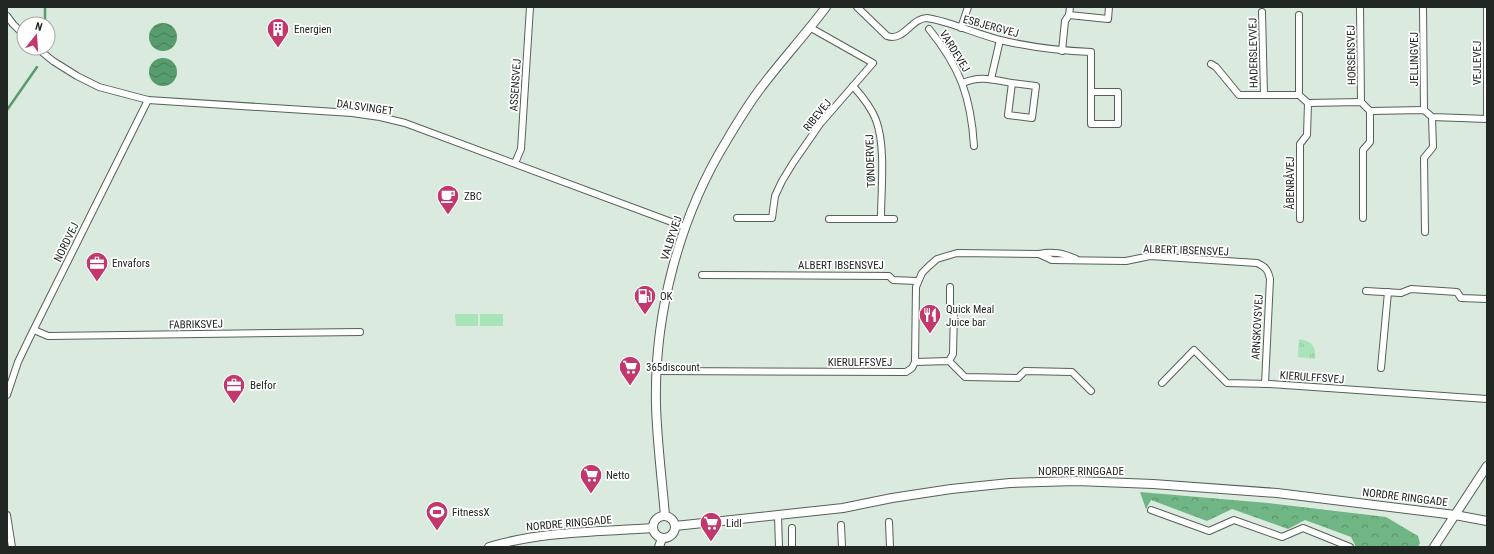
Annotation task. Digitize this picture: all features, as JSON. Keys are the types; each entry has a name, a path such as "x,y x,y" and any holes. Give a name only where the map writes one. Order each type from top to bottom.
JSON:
{"street":[{"name":"ASSENSVEJ","path":"515,163 521,148 530,7"},
{"name":"VALBYVEJ","path":"665,516 656,404 658,348 669,286 685,227 706,178 730,135 760,90 811,28 826,7"},
{"name":"ESBJERGVEJ","path":"857,7 886,36 890,37 896,37 923,18 931,18 1000,40 1062,51 1092,52 1091,92"},
{"path":"961,28 968,7"},
{"path":"1062,51 1065,21 1069,15 1070,7"},
{"path":"1069,15 1108,19 1109,7"},
{"name":"HORSENSVEJ","path":"1360,7 1361,102"},
{"name":"JELLINGVEJ","path":"1423,7 1424,110"},
{"name":"VEJLEVEJ","path":"1487,7 1487,119"},
{"name":"HADERSLEVVEJ","path":"1262,12 1264,95"},
{"path":"1299,15 1299,94 1308,103 1361,102 1370,111 1370,142 1362,150 1363,218"},
{"path":"7,16 16,26"},
{"name":"RIBEVEJ","path":"737,218 772,218 775,196 793,162 820,124 873,63 811,28"},
{"name":"VARDEVEJ","path":"929,29 944,48 963,83 972,122 974,146"},
{"path":"991,79 1000,40"},
{"name":"DALSVINGET","path":"47,56 77,76 99,87 148,100 352,113 380,117 405,123 685,227"},
{"path":"1211,64 1216,67 1239,95 1299,94"},
{"name":"VARDEVEJ","path":"963,83 971,79 978,78 1036,86 1032,118 1008,115 1012,83"},
{"name":"TØNDERVEJ","path":"854,86 867,103 876,119 880,134 881,219"},
{"path":"1091,92 1118,92 1118,124 1091,124 1091,92"},
{"name":"NORDVEJ","path":"7,395 18,362 148,100"},
{"name":"ÅBENRÅVEJ","path":"1300,219 1300,144 1307,135 1308,103"},
{"path":"1370,111 1424,110 1432,117 1487,119"},
{"path":"1425,232 1424,158 1433,147 1432,117"},
{"path":"829,219 894,219"},
{"name":"ALBERT IBSENSVEJ","path":"702,275 889,276 894,280 917,281 928,266 937,259 957,253 1039,254 1052,260 1076,259 1126,261 1150,256 1257,263 1264,266 1268,272"},
{"name":"ARNSKOVSVEJ","path":"1265,384 1270,279 1268,272"},
{"path":"917,281 915,362 949,361 965,377 1018,378 1025,371 1072,372 1090,391"},
{"path":"949,361 954,354 954,311 950,307 950,287"},
{"path":"1366,291 1401,293 1411,289 1457,292 1461,298 1487,299"},
{"path":"1381,368 1388,292"},
{"name":"FABRIKSVEJ","path":"34,330 48,336 360,332"},
{"name":"KIERULFFSVEJ","path":"1162,383 1194,350 1227,383 1265,384 1487,399"},
{"name":"KIERULFFSVEJ","path":"657,371 906,372 912,368 915,362"},
{"path":"1434,547 1487,466"},
{"name":"NORDRE RINGGADE","path":"675,526 843,508 892,498 951,489 1010,483 1076,481 1153,484 1277,493 1455,515 1487,521"},
{"path":"1151,510 1209,531 1234,520 1282,537 1303,528 1350,547"},
{"path":"7,515 12,547"},
{"path":"662,516 671,518 675,526 671,535 662,538 656,534 653,528 656,519 662,516"},
{"path":"778,516 779,547"},
{"path":"889,522 890,547"},
{"path":"841,525 842,547"},
{"name":"NORDRE RINGGADE","path":"489,547 541,535 653,528"},
{"path":"792,528 792,547"},
{"path":"658,547 662,538"}],"green space":[{"path":"455,314 478,314 478,326 456,326"},
{"path":"480,314 503,314 503,326 480,326"},
{"path":"1299,339 1307,341 1314,347 1315,359 1298,357"},
{"path":"1140,492 1268,503 1386,517 1418,536 1420,543 1418,547 1356,547 1351,537 1305,520 1288,529 1232,509 1207,521 1151,500 1146,509"}],"water":[{"path":"163,23 169,24 173,27 176,31 176,43 173,47 169,50 163,51 157,50 153,47 150,43 149,37 150,31 153,27 157,24"},
{"path":"163,58 169,59 173,62 176,66 176,78 173,82 169,85 163,86 157,85 153,82 150,78 149,72 150,66 153,62 157,59"}],"waterway":[{"path":"45,7 45,16"},
{"path":"7,110 37,67"}],"place":[{"name":"Energien","path":"278,48"},
{"name":"ZBC","path":"448,216"},
{"name":"Envafors","path":"97,282"},
{"name":"OK","path":"645,316"},
{"name":"Quick Meal Juice bar","path":"930,334"},
{"name":"365discount","path":"630,386"},
{"name":"Belfor","path":"234,404"},
{"name":"Netto","path":"591,494"},
{"name":"FitnessX","path":"437,532"},
{"name":"Lidl","path":"711,542"}]}
